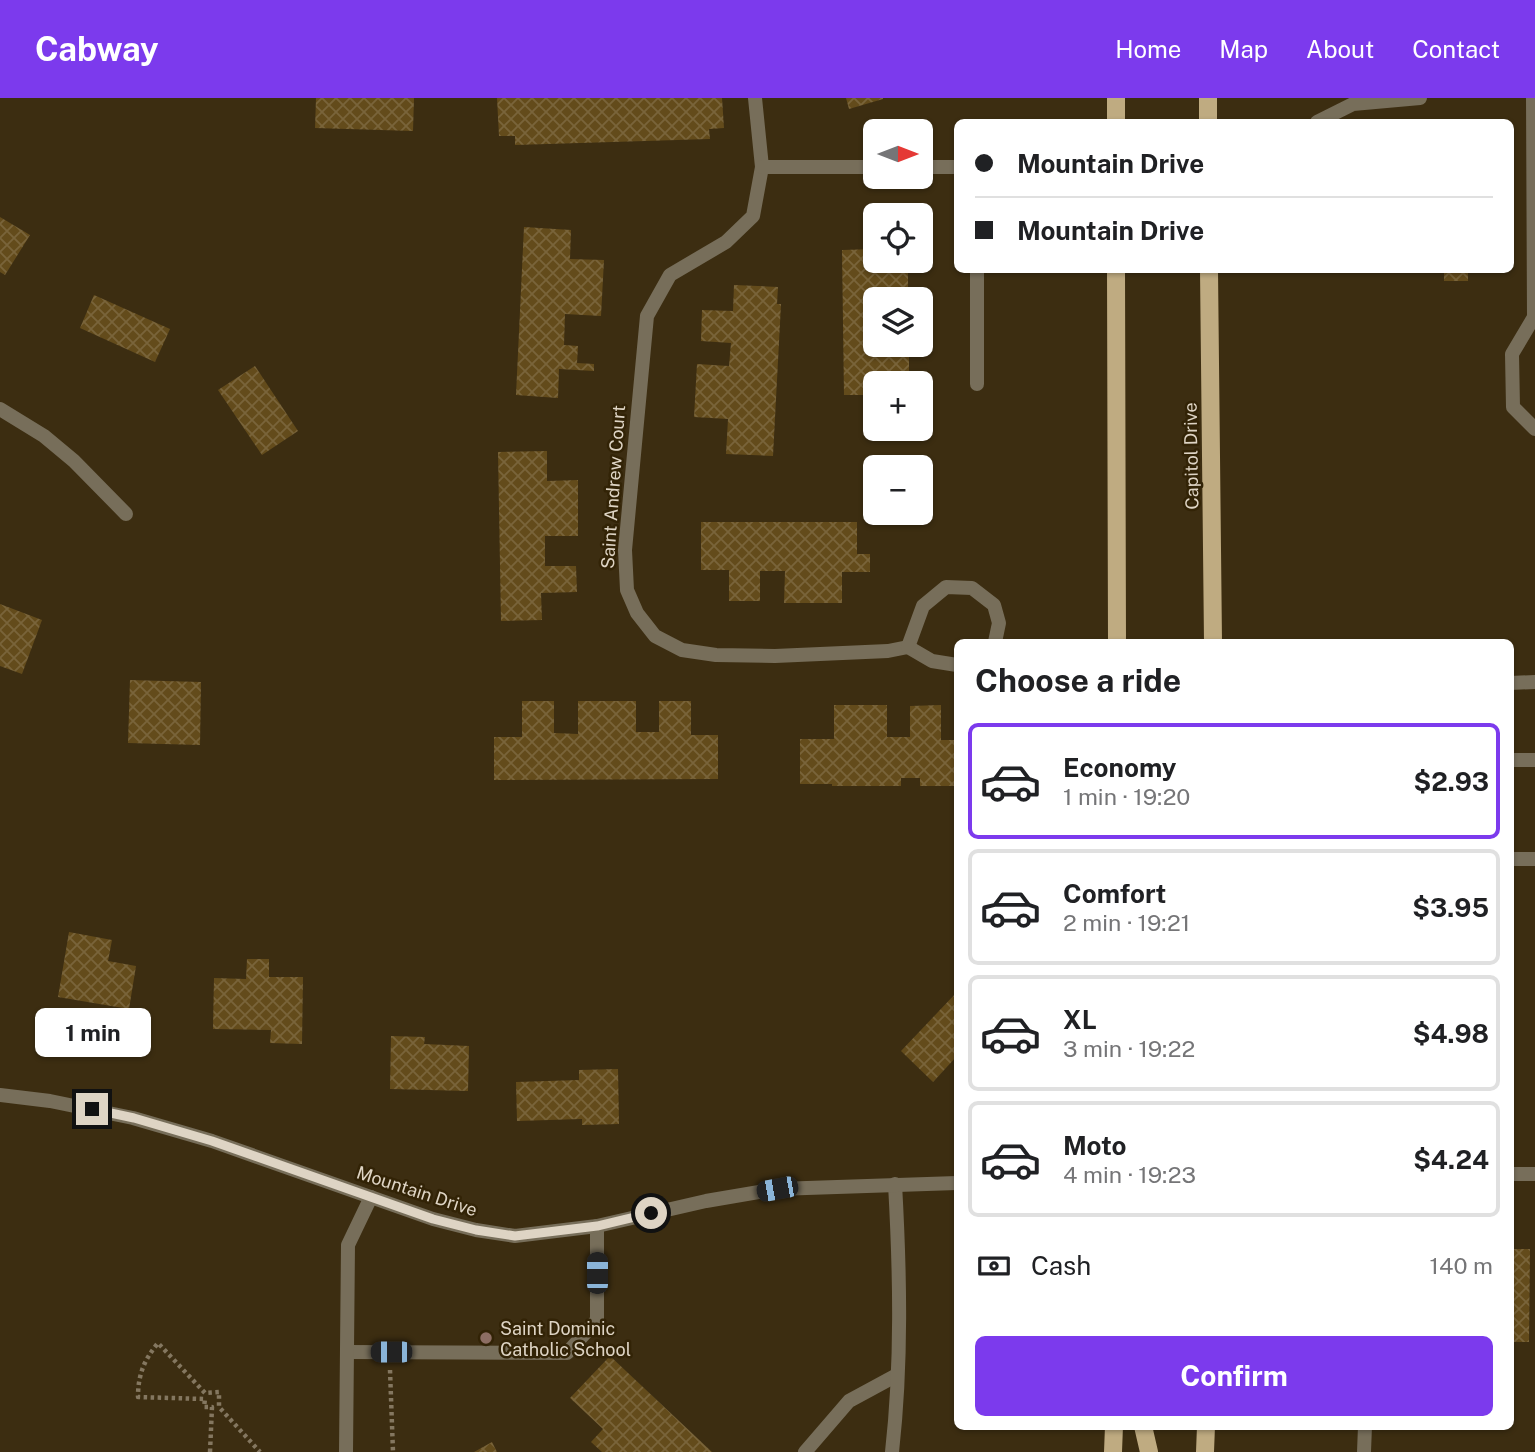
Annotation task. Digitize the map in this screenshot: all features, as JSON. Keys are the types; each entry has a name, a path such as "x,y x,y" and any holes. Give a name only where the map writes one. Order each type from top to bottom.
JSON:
{"main road":[{"path":"1116,98 1116,119"},
{"path":"1208,98 1208,119"},
{"path":"1116,273 1117,639"},
{"name":"Capitol Drive","path":"1209,273 1213,639"},
{"path":"1113,1452 1114,1430"},
{"path":"1144,1430 1149,1452"},
{"path":"1205,1452 1206,1430"}],"street":[{"name":"Saint Andrew Court","path":"755,98 762,167 752,216 726,242 670,275 647,316 625,550 627,590 637,614 655,636 682,650 716,655 775,656 888,651 908,647"},
{"path":"1323,119 1353,104 1420,98"},
{"path":"1533,98 1534,317 1512,354 1513,407 1535,429"},
{"path":"762,167 863,167"},
{"path":"933,167 954,167"},
{"path":"977,273 977,384"},
{"path":"0,409 54,444 126,513"},
{"path":"954,665 932,661 908,647 923,606 946,587 972,588 994,605 999,623 996,639"},
{"path":"1514,683 1535,682"},
{"path":"1514,760 1535,760"},
{"path":"1514,859 1535,859"},
{"name":"Mountain Drive","path":"0,1095 50,1101 134,1118 212,1141 433,1219 515,1236 597,1226 706,1200 777,1189 954,1183"},
{"path":"1514,1174 1535,1174"},
{"path":"891,1452 901,1284 895,1184"},
{"path":"345,1452 348,1245 371,1197"},
{"path":"347,1352 567,1353 597,1320 597,1226"},
{"path":"805,1452 849,1401 897,1375"},
{"path":"1364,1430 1364,1452"}],"path":[{"path":"219,1407 204,1407 205,1396 158,1343 142,1366 138,1397 205,1396 219,1392 219,1407 260,1452"},
{"path":"391,1352 393,1452"},
{"path":"210,1452 212,1407"}],"building":[{"path":"316,98 414,98 413,131 315,128"},
{"path":"497,98 722,98 724,128 709,129 710,139 515,145 515,136 499,136"},
{"path":"846,98 883,98 883,99 849,109"},
{"path":"0,217 30,235 5,275 0,272"},
{"path":"524,227 571,230 570,259 604,260 601,316 565,314 564,345 578,346 577,363 594,364 594,371 559,369 558,398 516,395"},
{"path":"863,249 863,273 908,273 908,287 863,287 863,357 909,357 909,371 863,371 863,395 844,395 842,250"},
{"path":"1444,273 1468,273 1468,281 1444,281"},
{"path":"734,285 778,287 777,304 781,304 773,456 726,454 728,419 694,417 697,364 729,366 731,343 701,341 702,310 733,311"},
{"path":"94,295 170,329 155,362 80,328"},
{"path":"255,366 298,431 262,455 218,390"},
{"path":"547,451 547,481 578,480 578,536 545,536 545,566 576,566 577,592 541,593 542,620 501,621 498,452"},
{"path":"701,522 857,522 857,554 870,554 870,572 842,572 842,603 784,603 785,571 760,571 760,601 729,601 729,570 701,570"},
{"path":"0,604 42,620 22,674 0,666"},
{"path":"130,680 201,682 200,745 128,743"},
{"path":"522,701 554,701 554,733 578,734 578,701 636,701 636,732 659,732 659,701 691,701 691,735 718,735 718,779 494,780 494,737 522,737"},
{"path":"834,705 887,705 887,737 910,737 910,706 941,705 941,740 954,740 954,786 920,786 920,778 901,778 901,786 800,784 800,739 834,739"},
{"path":"69,932 112,940 108,961 136,966 129,1009 58,997"},
{"path":"247,959 269,959 269,977 303,977 302,1044 270,1043 271,1030 213,1029 214,978 246,979"},
{"path":"954,995 954,1059 933,1082 901,1051"},
{"path":"391,1036 425,1037 424,1044 469,1046 468,1091 390,1089"},
{"path":"618,1069 619,1124 582,1125 582,1119 517,1121 516,1082 579,1080 579,1070"},
{"path":"1514,1249 1530,1249 1529,1342 1514,1342"},
{"path":"610,1356 712,1452 602,1452 591,1442 603,1429 570,1398"},
{"path":"492,1442 497,1452 474,1452"}],"place":[{"name":"Saint Dominic Catholic School","path":"486,1338"}],"route":[{"path":"92,1109 134,1118 212,1141 433,1219 476,1230 515,1236 597,1226 651,1213"}]}
